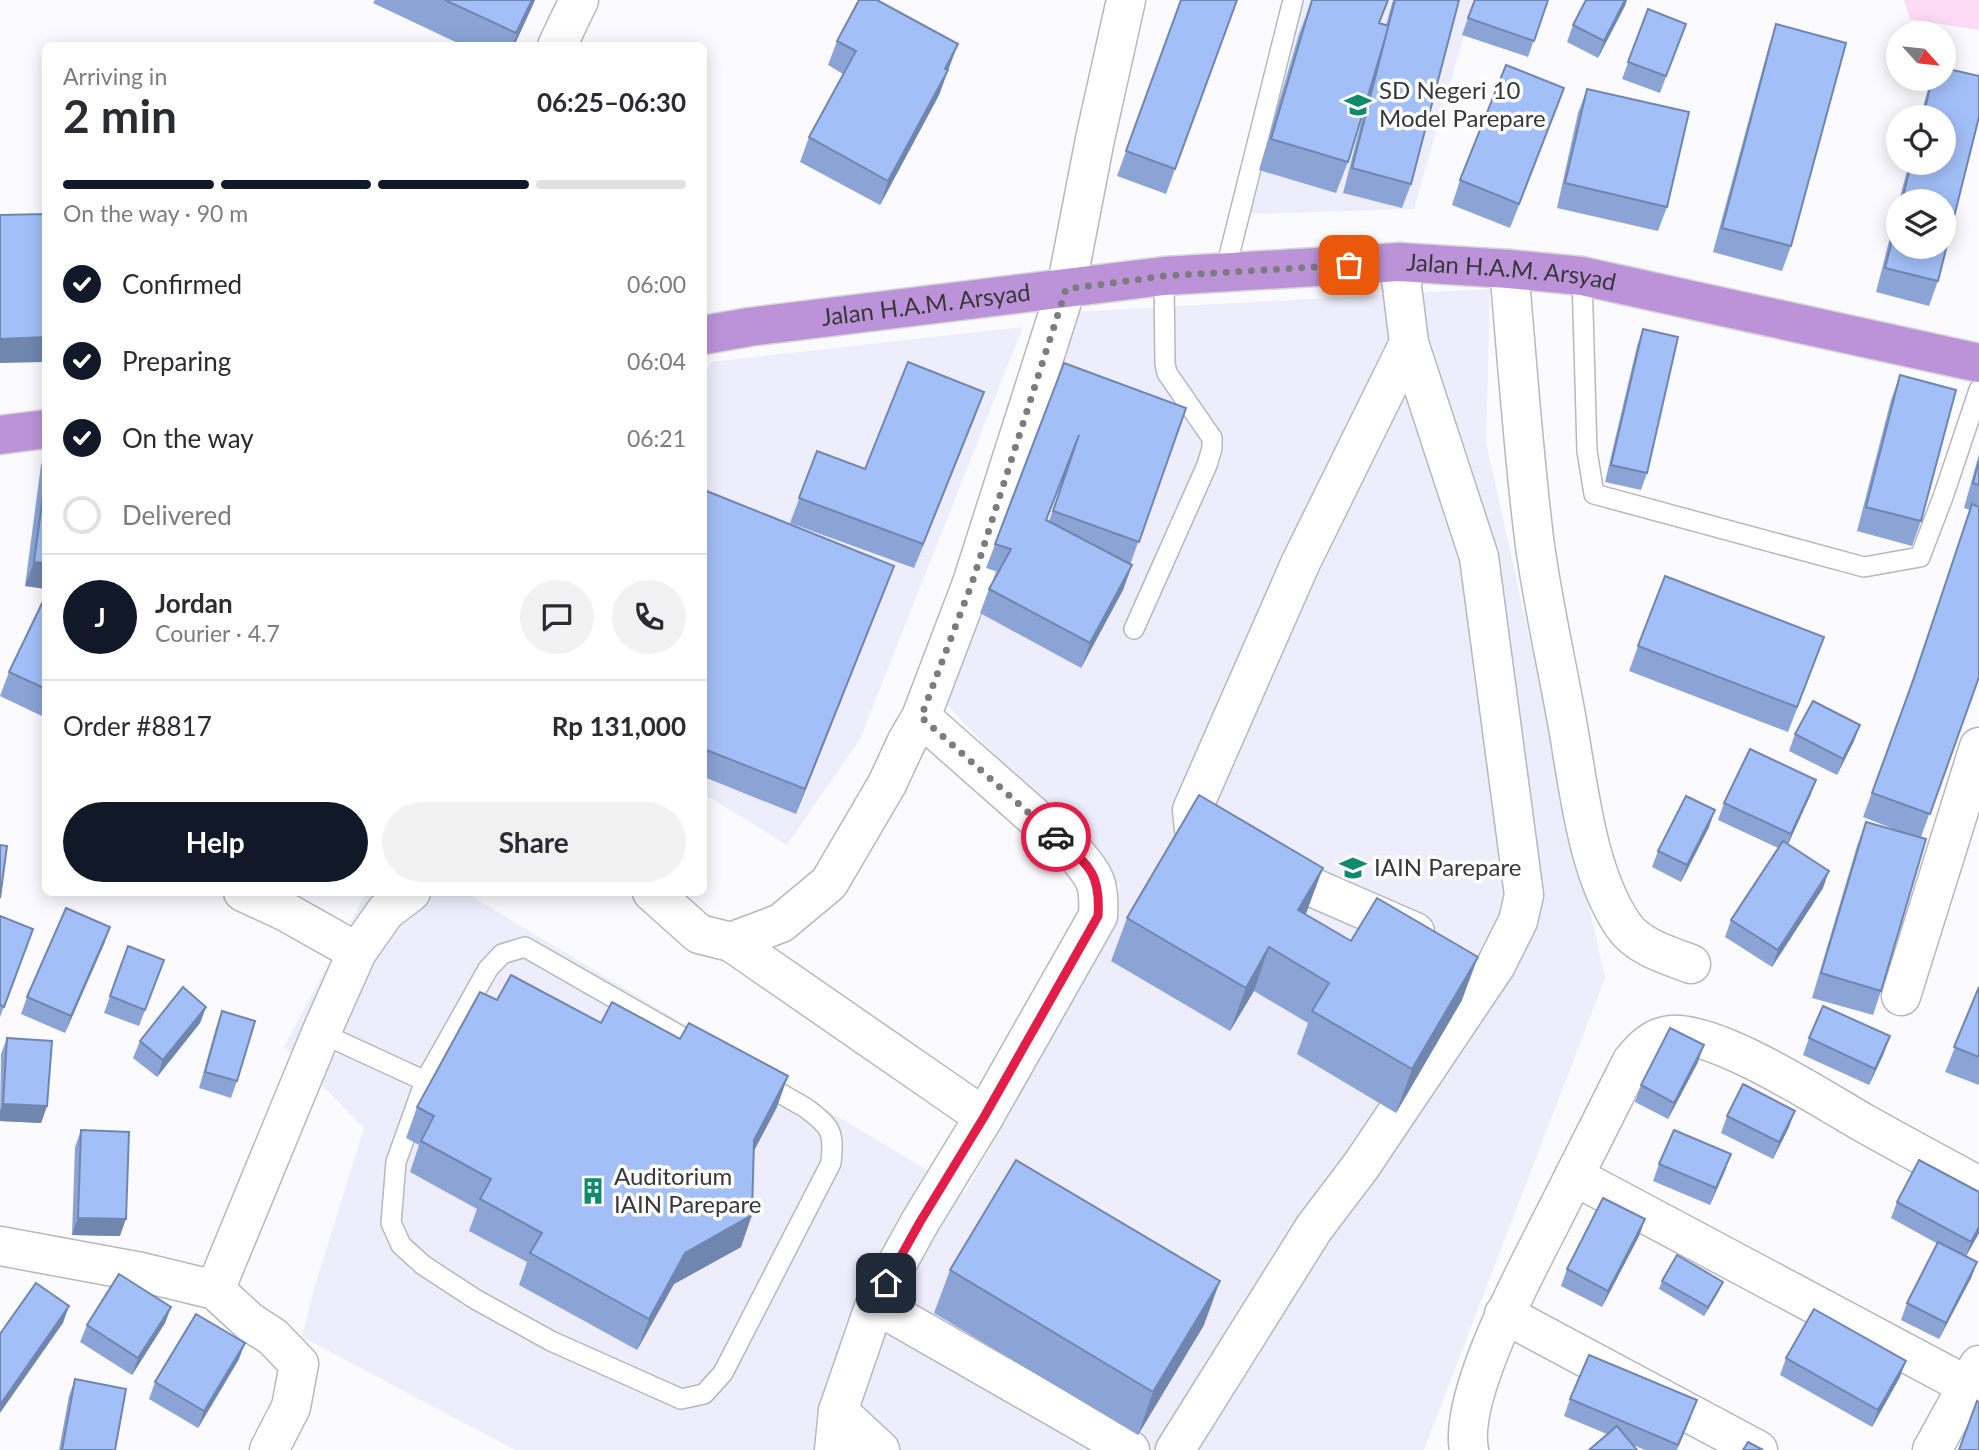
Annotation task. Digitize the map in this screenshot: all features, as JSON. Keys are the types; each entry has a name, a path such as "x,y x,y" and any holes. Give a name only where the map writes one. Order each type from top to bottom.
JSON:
{"highway":[{"name":"Jalan H.A.M. Arsyad","path":"707,334 1164,276 1399,262 1509,268 1582,276 1979,363"},
{"path":"0,435 42,430"}],"street":[{"path":"559,42 579,0"},
{"path":"731,942 782,923 829,883 887,784 906,741 921,717 972,583 1066,289 1126,0"},
{"path":"1175,1450 1314,1228 1361,1166 1496,965 1518,921 1524,895 1479,557 1409,343 1399,262"},
{"path":"1509,268 1524,449 1535,542 1578,785 1595,862 1608,901 1625,928 1651,949 1691,964"},
{"path":"1409,343 1301,562 1192,810 1194,829 1214,844 1496,965"},
{"path":"834,1450 838,1411 875,1304 1098,916 1100,894 1096,878 1076,855 921,717"},
{"path":"1901,996 1972,794 1979,747"},
{"path":"252,896 357,951"},
{"path":"215,1290 357,951 386,911 406,896"},
{"path":"656,896 699,934 731,942 984,1117"},
{"path":"1469,1450 1470,1420 1479,1381 1504,1314 1632,1062 1644,1046 1669,1035 1692,1037 1717,1044 1794,1083 1979,1186"},
{"path":"1574,1176 1975,1381 1932,1450"},
{"path":"0,1246 141,1272 215,1290 273,1337 299,1364 291,1407 269,1450"},
{"path":"875,1304 1130,1450"},
{"path":"1504,1314 1758,1450"},
{"path":"838,1411 880,1450"}],"lane":[{"path":"1225,272 1293,0"},
{"path":"1134,629 1212,448 1212,438 1167,373 1164,276"},
{"path":"1582,276 1587,451 1594,494 1864,567 1920,557 1979,390"},
{"path":"525,947 806,1108 825,1122 834,1138 831,1163 723,1373 704,1394 681,1399 551,1341 475,1299 423,1265 401,1245 391,1223 396,1162 425,1081 488,969 502,954 525,947"},
{"path":"321,1033 425,1081"}],"shaded area":[{"name":"SD Negeri 10 Model Parepare","path":"1300,0 1474,0 1414,209 1245,214"},
{"path":"1904,0 1979,0 1979,30 1956,26 1956,21 1910,19"},
{"name":"IAIN Parepare","path":"1490,289 1486,442 1605,978 1424,1450 515,1450 302,1337 313,1292 364,1128 284,1047 364,896 471,896 965,1193 1102,946 1120,886 944,702 1074,312"},
{"path":"1023,327 860,739 787,845 707,796 707,371 711,362"}],"building":[{"path":"445,0 532,0 516,33"},
{"path":"859,0 877,0 958,44 945,69 948,70 888,181 809,137 856,51 837,41"},
{"path":"1181,0 1237,0 1175,169 1126,151"},
{"path":"1312,0 1388,0 1379,23 1389,26 1348,162 1271,139"},
{"path":"1395,0 1459,0 1411,184 1352,168"},
{"path":"1475,0 1548,0 1534,41 1468,18"},
{"path":"1586,0 1625,0 1604,41 1573,25"},
{"path":"1648,9 1686,24 1666,76 1628,62"},
{"path":"1776,24 1846,43 1791,246 1722,228"},
{"path":"1506,65 1564,88 1519,204 1460,180"},
{"path":"1956,71 1979,76 1979,117 1956,209 1956,189 1905,189 1908,175 1956,175 1956,105 1926,105 1929,91 1956,91"},
{"path":"1587,89 1689,112 1667,207 1565,183"},
{"path":"42,214 42,337 0,339 0,215"},
{"path":"1887,259 1944,259 1938,281 1885,268"},
{"path":"1643,329 1678,337 1647,473 1611,465"},
{"path":"908,362 984,392 923,544 799,498 817,451 865,469"},
{"path":"1064,363 1186,408 1139,542 1053,511 1079,435 1046,520 1132,565 1090,643 989,589 1011,549 995,544"},
{"path":"1900,375 1956,390 1921,521 1866,507"},
{"path":"1979,461 1979,485 1973,483"},
{"path":"707,491 894,566 805,789 707,750"},
{"path":"42,503 42,563 34,562"},
{"path":"1972,504 1979,507 1979,677 1930,814 1872,793"},
{"path":"1665,576 1824,637 1797,707 1638,646"},
{"path":"42,603 42,687 9,672"},
{"path":"1813,701 1860,725 1843,759 1795,734"},
{"path":"1750,749 1816,780 1791,834 1724,803"},
{"path":"1199,795 1323,868 1298,910 1351,941 1377,898 1478,957 1412,1069 1312,1011 1329,983 1269,947 1246,988 1127,918"},
{"path":"1686,796 1715,810 1687,865 1658,851"},
{"path":"1866,822 1926,839 1881,991 1821,973"},
{"path":"1783,841 1829,871 1778,950 1731,920"},
{"path":"0,845 7,846 0,898"},
{"path":"66,908 110,927 71,1016 27,997"},
{"path":"0,916 33,929 4,1007 0,1005"},
{"path":"128,946 164,960 145,1010 110,996"},
{"name":"Auditorium IAIN Parepare","path":"511,975 601,1023 612,1002 680,1039 689,1023 788,1076 754,1140 752,1215 685,1253 649,1319 530,1253 542,1233 480,1199 491,1179 421,1141 434,1116 417,1107 480,992 497,1000"},
{"path":"183,987 206,1007 163,1060 140,1041"},
{"path":"1979,987 1979,1057 1954,1047"},
{"path":"1823,1006 1890,1036 1875,1069 1809,1038"},
{"path":"222,1011 255,1021 237,1081 205,1072"},
{"path":"1670,1028 1704,1045 1674,1103 1641,1085"},
{"path":"7,1038 52,1041 47,1106 3,1104"},
{"path":"1743,1084 1795,1111 1779,1142 1727,1116"},
{"path":"81,1130 129,1132 126,1219 78,1218"},
{"path":"1674,1130 1731,1154 1716,1188 1659,1164"},
{"path":"1016,1160 1220,1281 1153,1392 950,1270"},
{"path":"1919,1160 1979,1192 1979,1227 1971,1242 1897,1202"},
{"path":"1603,1198 1645,1219 1608,1291 1567,1269"},
{"path":"1938,1242 1977,1262 1946,1323 1907,1303"},
{"path":"1677,1255 1723,1282 1708,1307 1662,1281"},
{"path":"119,1274 171,1307 138,1358 87,1325"},
{"path":"36,1283 69,1306 0,1405 0,1334"},
{"path":"1814,1309 1906,1361 1878,1410 1786,1358"},
{"path":"196,1314 245,1343 204,1411 155,1382"},
{"path":"1589,1355 1697,1400 1678,1445 1570,1399"},
{"path":"75,1379 126,1389 115,1450 62,1450"},
{"path":"1977,1401 1979,1450 1959,1450"},
{"path":"1617,1426 1637,1450 1589,1450"},
{"path":"1748,1442 1763,1450 1743,1450"}],"way so far":[{"path":"1056,837 921,717 972,583 1066,289 1164,276 1349,265"}],"place":[{"name":"SD Negeri 10 Model Parepare","path":"1358,105"},
{"name":"IAIN Parepare","path":"1353,868"},
{"name":"Auditorium IAIN Parepare","path":"593,1191"}],"route":[{"path":"886,1283 1098,916 1100,894 1096,878 1056,837"}]}
